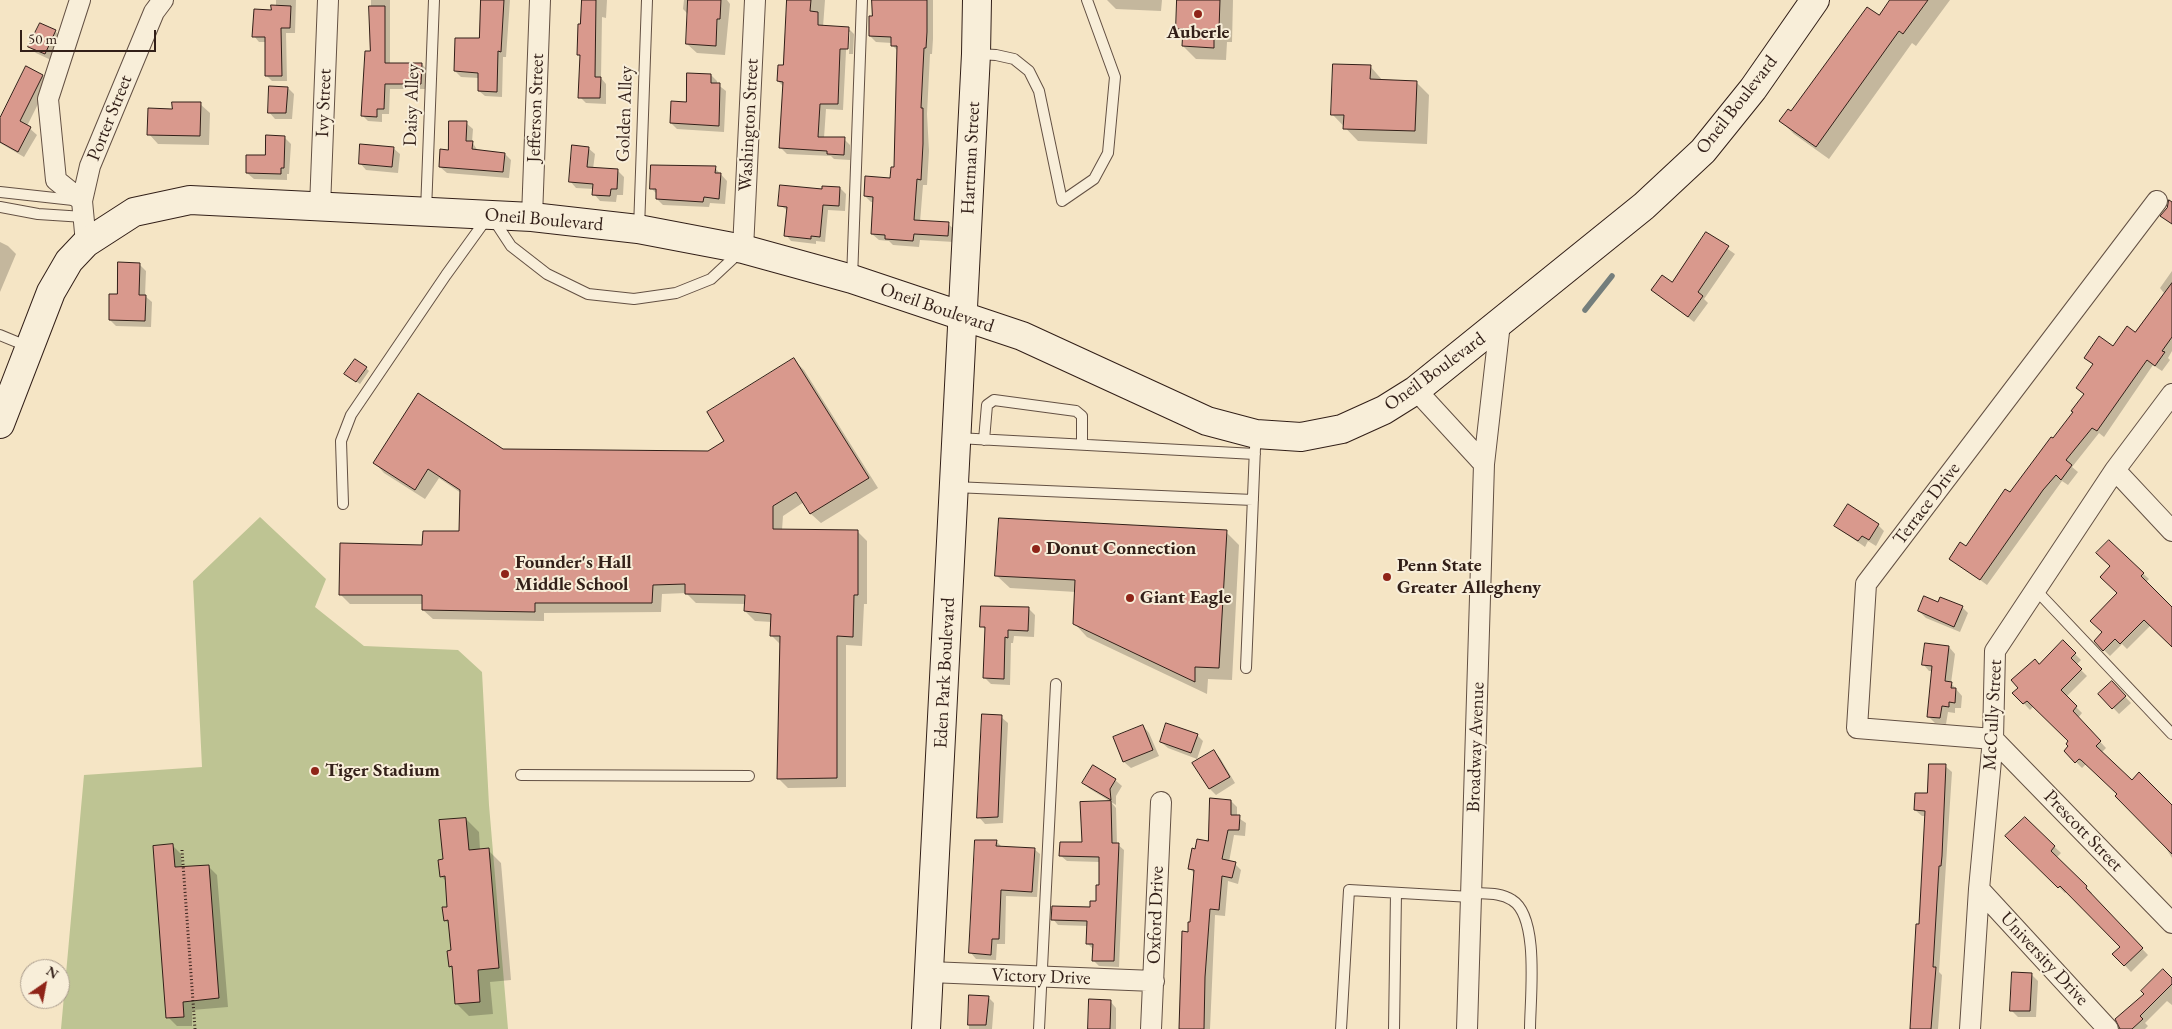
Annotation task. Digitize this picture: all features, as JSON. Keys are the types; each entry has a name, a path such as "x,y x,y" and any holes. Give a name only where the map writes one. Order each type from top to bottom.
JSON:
{"street":[{"path":"80,0 48,99 56,180 84,220"},
{"name":"Porter Street","path":"84,220 90,166 154,12 162,0"},
{"name":"Ivy Street","path":"320,207 328,0"},
{"name":"Jefferson Street","path":"532,217 540,0"},
{"name":"Washington Street","path":"743,249 755,0"},
{"name":"Hartman Street","path":"963,316 977,0"},
{"name":"Oneil Boulevard","path":"0,424 52,292 70,261 84,220 190,200 532,217 638,229 743,249 852,279 1022,336 1255,444 1300,438 1342,429 1384,410 1416,390 1644,206 1703,151 1753,89 1815,0"},
{"name":"Terrace Drive","path":"1993,739 1858,728 1866,584 2157,201"},
{"name":"Eden Park Boulevard","path":"926,1029 963,316"},
{"name":"Broadway Avenue","path":"1467,1029 1484,464 1500,323"},
{"path":"1416,390 1484,464"},
{"name":"McCully Street","path":"1970,1029 1979,889 1993,739 1995,651 2115,470 2172,394"},
{"path":"2115,470 2172,530"},
{"name":"Prescott Street","path":"1993,739 2172,923"},
{"name":"Oxford Drive","path":"1151,1029 1160,802"},
{"name":"University Drive","path":"1979,889 2108,1029"},
{"name":"Victory Drive","path":"929,972 1154,981"}],"lane":[{"name":"Daisy Alley","path":"426,212 434,0"},
{"name":"Golden Alley","path":"638,229 647,0"},
{"path":"852,279 862,0"},
{"path":"976,54 996,55 1014,59 1029,72 1038,91 1062,201 1094,179 1108,153 1115,77 1087,0"},
{"path":"0,192 64,198 84,220"},
{"path":"0,207 84,220"},
{"path":"343,504 341,441 350,415 446,274 490,214 511,246 547,274 588,294 634,299 676,293 711,279 743,249"},
{"path":"0,335 30,348"},
{"path":"984,440 987,405 994,400 1076,411 1082,416 1082,444"},
{"path":"957,438 1082,444 1255,444 1246,668"},
{"path":"954,486 1253,500"},
{"path":"2035,588 2172,734"},
{"path":"1039,1029 1056,684"},
{"path":"521,775 749,776"},
{"path":"1341,1029 1350,890 1396,893 1499,894 1514,900 1524,915 1530,935 1530,1029"},
{"path":"1394,1029 1396,893"}],"path":[{"path":"182,850 195,1029"}],"green space":[{"name":"Tiger Stadium","path":"260,517 326,579 315,607 364,646 458,650 482,672 489,805 508,1029 61,1029 63,1009 70,1009 70,959 67,959 84,775 202,767 193,581"}],"building":[{"path":"481,0 504,0 501,52 498,51 497,92 478,91 478,73 454,71 455,38 479,38"},
{"path":"582,0 596,0 595,77 601,77 600,98 578,98 580,55 577,55 578,24 580,24"},
{"path":"688,0 721,0 720,19 717,19 716,46 686,44"},
{"path":"787,0 811,0 810,11 818,12 818,25 849,27 848,49 840,49 838,104 820,104 818,137 845,137 844,155 827,154 827,151 779,148 783,82 777,81 778,65 783,65"},
{"path":"872,0 927,0 927,32 926,48 924,48 921,108 923,108 923,144 921,180 917,179 914,220 949,222 948,236 914,234 913,241 885,239 885,235 871,234 873,197 864,196 865,176 890,178 891,167 894,167 897,46 891,46 891,37 869,36 869,16 872,16"},
{"name":"Auberle","path":"1177,0 1220,0 1219,29 1214,29 1214,48 1182,46 1183,29 1176,29"},
{"path":"1890,0 1928,0 1903,34 1899,31 1816,147 1779,121 1788,109 1791,111 1867,7 1879,15"},
{"path":"271,5 291,6 290,28 281,28 282,76 265,76 265,37 252,37 254,9 271,10"},
{"path":"369,6 385,6 385,63 422,63 421,84 385,84 384,109 377,109 377,117 361,116 365,51 370,51"},
{"path":"40,23 56,30 45,54 28,47"},
{"path":"1333,64 1371,65 1370,79 1417,81 1415,131 1343,129 1344,115 1331,115"},
{"path":"26,66 43,75 20,121 31,127 18,152 0,142 0,118"},
{"path":"687,73 711,74 711,83 720,83 719,126 670,123 671,101 686,102"},
{"path":"269,86 288,87 286,113 268,113"},
{"path":"172,102 201,102 200,136 147,135 148,108 172,109"},
{"path":"449,121 467,121 466,141 473,141 472,149 505,153 503,172 439,167 440,149 448,150"},
{"path":"266,135 285,136 284,168 281,168 281,174 246,173 246,155 265,155"},
{"path":"360,144 394,147 392,167 359,164"},
{"path":"572,145 589,147 587,167 618,169 617,189 611,189 610,196 592,195 593,184 569,182"},
{"path":"651,165 716,166 715,173 721,173 719,199 704,197 703,202 656,199 656,189 650,189"},
{"path":"780,185 822,189 822,186 840,187 839,206 823,205 820,237 811,236 811,239 784,236 787,207 778,206"},
{"path":"2169,200 2172,202 2172,224 2160,216 2167,208"},
{"path":"1706,232 1729,246 1698,292 1703,296 1688,317 1651,290 1662,275 1672,282"},
{"path":"118,262 140,263 139,295 146,295 145,321 109,320 109,294 117,294"},
{"path":"2172,283 2172,337 2162,351 2165,352 2155,366 2147,360 2097,431 2092,428 2066,460 2072,465 2061,480 2056,475 2043,490 1980,580 1949,559 1960,542 1966,546 2005,489 2010,492 2051,437 2053,438 2073,412 2071,411 2084,394 2076,388 2093,364 2084,358 2099,336 2113,346 2127,326 2135,332"},
{"name":"Founder's Hall Middle School","path":"794,358 869,478 810,514 796,492 773,506 773,529 858,530 858,595 854,595 853,637 837,636 837,778 777,779 780,636 770,636 771,614 744,611 745,595 685,594 685,584 653,585 652,603 535,603 535,612 422,610 422,595 339,595 340,543 422,545 423,531 459,531 460,490 428,469 415,490 373,463 418,393 503,449 708,451 724,441 707,412"},
{"path":"355,359 367,367 356,382 344,374"},
{"path":"1848,504 1879,524 1869,540 1862,536 1858,541 1834,526"},
{"path":"999,518 1227,530 1219,668 1195,667 1195,682 1073,624 1075,580 995,576"},
{"path":"2109,540 2144,573 2141,576 2172,607 2172,647 2144,620 2120,644 2115,639 2103,651 2094,641 2102,632 2090,621 2117,593 2100,577 2110,566 2096,553"},
{"path":"1924,596 1938,602 1940,597 1963,606 1954,627 1918,611"},
{"path":"981,606 1029,607 1028,631 1008,630 1008,638 1005,637 1004,679 983,678 985,627 980,627"},
{"path":"2063,640 2076,653 2071,658 2082,669 2061,690 2077,706 2073,711 2101,741 2096,746 2132,780 2139,772 2172,805 2172,854 2115,796 2117,794 2081,760 2079,759 2075,763 2064,751 2068,746 2066,744 2068,741 2027,701 2023,704 2012,693 2018,688 2011,680 2035,659 2039,664"},
{"path":"1925,643 1949,646 1945,681 1952,682 1951,688 1956,688 1955,703 1949,702 1949,707 1942,706 1940,718 1927,717 1932,666 1922,665"},
{"path":"2112,681 2126,696 2112,709 2098,694"},
{"path":"982,714 1002,715 998,817 977,818"},
{"path":"1166,723 1198,734 1191,753 1160,742"},
{"path":"1143,725 1153,750 1123,762 1113,737"},
{"path":"1214,750 1230,777 1209,789 1192,763"},
{"path":"1929,764 1946,764 1942,856 1941,866 1939,866 1933,967 1936,967 1931,1029 1910,1029 1916,924 1919,924 1925,811 1914,810 1915,793 1927,793"},
{"path":"1093,765 1116,779 1110,789 1111,800 1082,783"},
{"path":"1210,798 1231,800 1231,815 1240,815 1239,830 1228,830 1222,859 1236,862 1232,878 1222,876 1219,910 1210,909 1205,977 1204,1029 1179,1029 1182,931 1188,932 1188,922 1190,922 1194,870 1188,869 1192,848 1195,849 1197,839 1208,841"},
{"path":"1111,801 1112,843 1119,843 1114,961 1092,961 1093,944 1086,944 1087,921 1051,920 1052,906 1090,907 1090,901 1096,901 1096,885 1099,885 1099,857 1059,856 1060,842 1082,842 1080,802"},
{"path":"2025,817 2055,846 2051,851 2087,886 2086,888 2143,948 2124,966 2112,954 2120,947 2060,886 2058,888 2005,836"},
{"path":"466,818 469,850 489,848 499,968 478,970 480,1002 455,1004 452,966 449,967 447,951 451,950 448,920 444,921 442,907 447,907 445,876 440,877 438,860 443,859 439,820"},
{"path":"975,840 997,840 996,846 1035,848 1032,892 1001,890 999,939 992,939 991,955 969,953"},
{"path":"173,844 175,867 209,865 219,998 183,1002 184,1017 166,1018 153,846"},
{"path":"2163,969 2172,978 2172,984 2140,1016 2143,1019 2132,1029 2120,1029 2115,1019 2144,994 2141,991"},
{"path":"2012,972 2032,973 2030,1011 2010,1011"},
{"path":"969,995 989,996 986,1025 968,1025"},
{"path":"1089,999 1111,1000 1110,1029 1088,1029"}],"waterway":[{"path":"1585,310 1612,276"}],"place":[{"name":"Auberle","path":"1198,14"},
{"name":"Donut Connection","path":"1036,549"},
{"name":"Founder's Hall Middle School","path":"505,574"},
{"name":"Penn State Greater Allegheny","path":"1387,577"},
{"name":"Giant Eagle","path":"1130,598"},
{"name":"Tiger Stadium","path":"315,771"}]}
